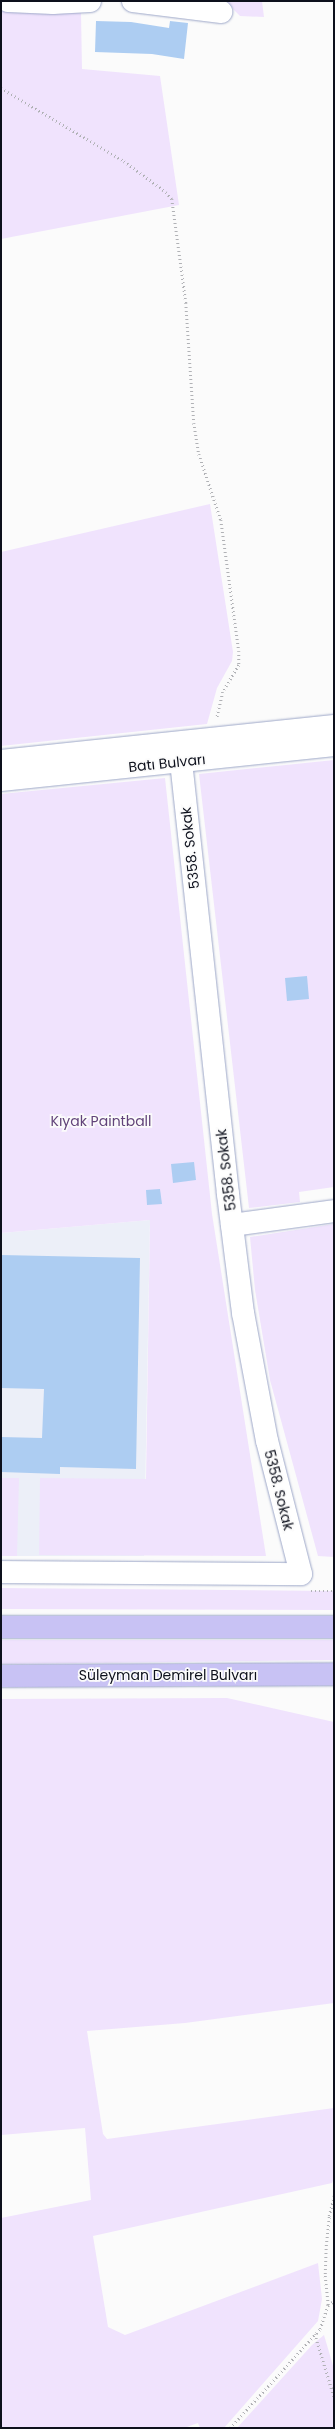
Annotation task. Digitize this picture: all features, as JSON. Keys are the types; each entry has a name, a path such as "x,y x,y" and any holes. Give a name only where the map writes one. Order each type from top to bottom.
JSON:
{"highway":[{"path":"233,1627 334,1614"},
{"path":"1,1626 334,1627"},
{"name":"Süleyman Demirel Bulvarı","path":"1,1676 334,1674"}],"street":[{"path":"8,1 53,3 90,1"},
{"path":"132,1 222,12"},
{"name":"Batı Bulvarı","path":"1,761 334,726"},
{"name":"Batı Bulvarı","path":"1,780 334,745"},
{"name":"5358. Sokak","path":"1,1572 301,1574 267,1441 254,1377 232,1226 181,761"},
{"path":"232,1226 334,1211"}],"path":[{"path":"1,88 124,162 172,198 186,304 194,422 199,454 221,520 239,651 239,665 223,692 214,739"},
{"path":"230,2428 320,2329 328,2305 325,2274 326,2246 329,2216 334,2196"},
{"path":"328,2305 334,2301"},
{"path":"316,2334 334,2396"}],"shaded area":[{"path":"150,1220 144,1556 1,1556 1,1233"}],"green space":[{"path":"203,1 262,1 264,17 240,16 232,8 223,4"},
{"path":"1,10 81,13 82,69 160,76 179,205 1,239"},
{"path":"210,504 233,652 232,661 217,688 207,724 1,746 1,552"},
{"path":"334,760 334,1187 299,1192 300,1202 249,1208 199,774"},
{"name":"Kıyak Paintball","path":"165,778 212,1214 266,1556 39,1555 40,1478 146,1479 150,1220 1,1233 1,794"},
{"path":"334,1224 334,1557 318,1556 270,1380 255,1290 250,1237"},
{"path":"1,1478 19,1478 17,1556 1,1556"},
{"path":"1,1588 334,1591 334,1610 1,1609"},
{"path":"1,1640 334,1640 334,1660 1,1664"},
{"path":"227,1698 334,1722 334,2003 185,2023 87,2031 103,2134 107,2139 334,2108 334,2178 332,2183 93,2236 108,2327 125,2335 318,2263 322,2299 318,2321 224,2428 200,2428 198,2423 184,2428 1,2428 1,2218 91,2200 85,2128 1,2135 1,1699"},
{"path":"324,2335 334,2369 334,2428 237,2428 312,2345"}],"building":[{"path":"96,21 131,22 169,28 170,21 188,23 184,59 152,54 95,52"},
{"path":"307,976 309,999 287,1001 285,978"},
{"path":"194,1162 196,1180 173,1183 171,1164"},
{"path":"160,1189 162,1204 147,1205 146,1190"},
{"path":"1,1255 140,1258 136,1469 60,1467 60,1474 1,1472 1,1437 42,1438 44,1389 1,1388"}]}
